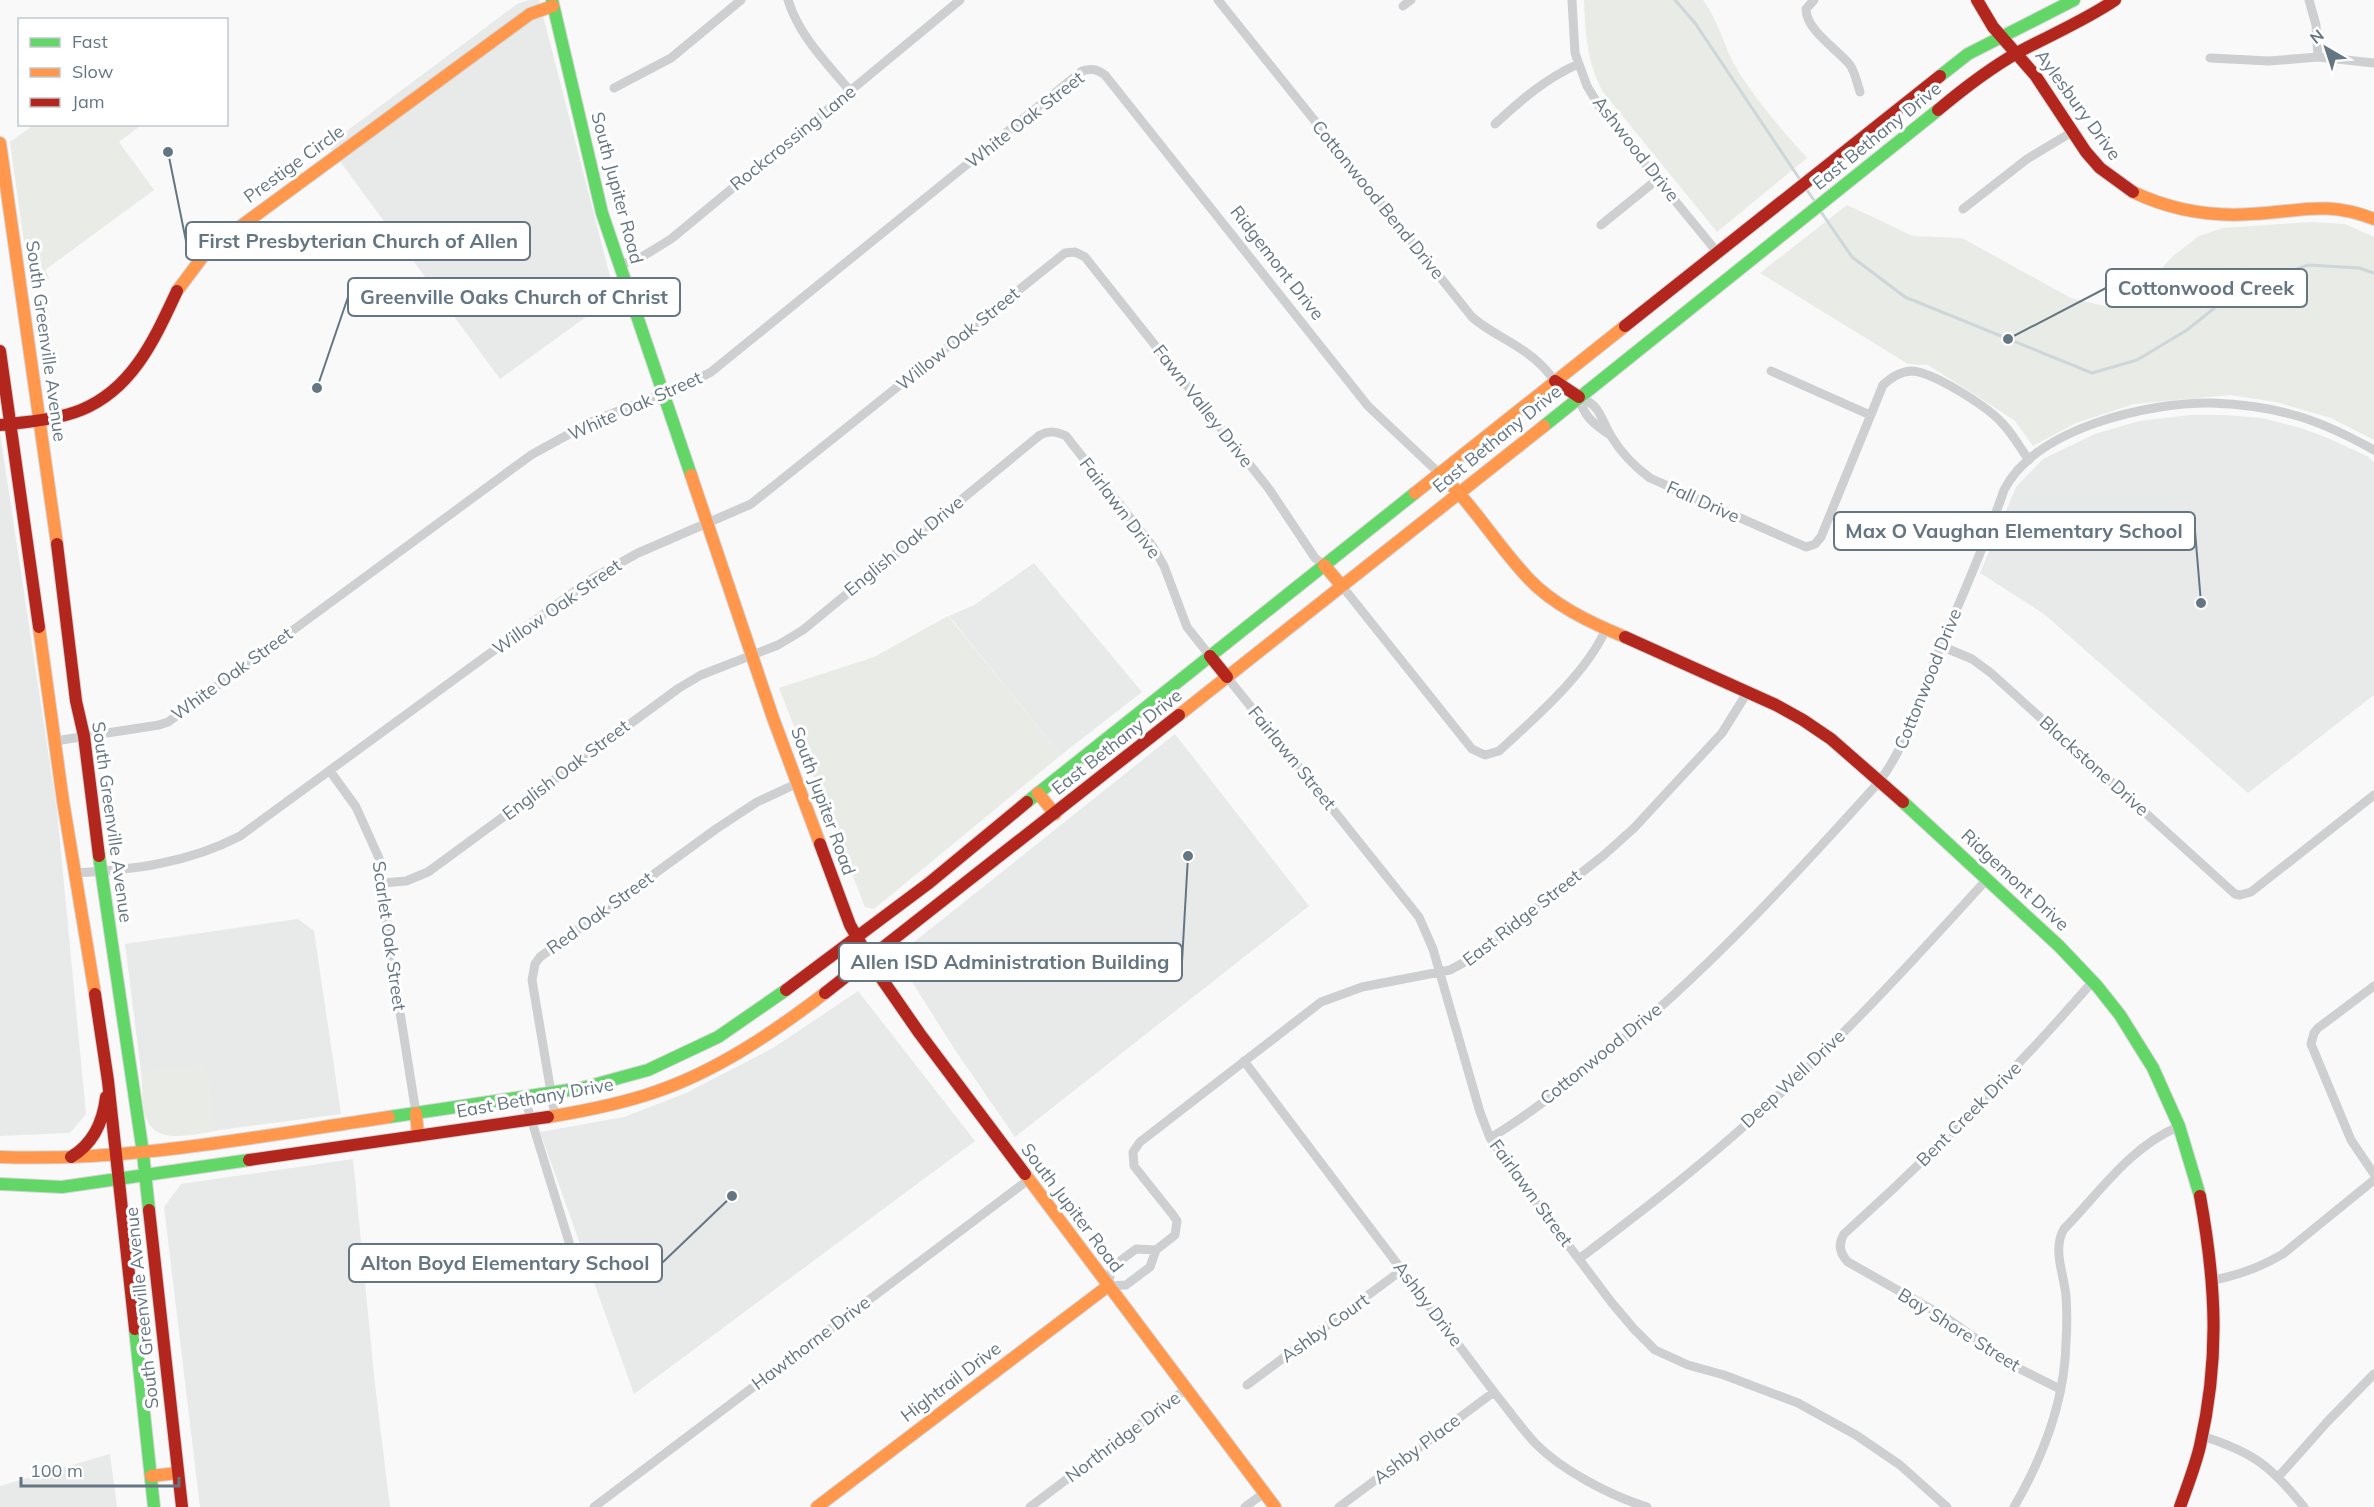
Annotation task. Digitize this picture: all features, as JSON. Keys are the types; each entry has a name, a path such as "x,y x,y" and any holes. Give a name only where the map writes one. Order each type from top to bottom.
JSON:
{"main road":[{"name":"Aylesbury Drive","path":"1977,0 1992,26 2026,63 2086,153 2111,178 2158,204 2184,212 2237,215 2308,206 2355,210 2374,219"},
{"name":"East Bethany Drive","path":"0,1157 68,1159 143,1153 582,1088 648,1070 718,1037 782,993 929,883 1038,793 1935,79 1968,54 2074,0"},
{"name":"East Bethany Drive","path":"6,1185 62,1187 555,1116 620,1103 655,1092 741,1052 783,1025 1055,814 1972,82 2017,52 2086,19 2115,0"},
{"name":"South Jupiter Road","path":"552,3 602,213 752,656 850,925 920,1034 1275,1507"},
{"name":"Prestige Circle","path":"5,424 39,420 81,410 112,393 128,377 152,344 186,274 217,242 521,20 552,3"},
{"name":"South Greenville Avenue","path":"0,142 56,534 76,700 84,736 108,928 146,1175 182,1507"},
{"name":"South Greenville Avenue","path":"0,351 5,424 108,1081 154,1507"},
{"path":"1555,381 1579,398"},
{"name":"Ridgemont Drive","path":"1439,473 1461,492 1528,578 1551,598 1606,629 1803,720 1831,739 1988,878 2093,981 2121,1016 2148,1060 2178,1127 2204,1214 2214,1280 2213,1366 2202,1436 2180,1507"},
{"path":"1324,565 1342,586"},
{"path":"1210,656 1227,677"},
{"path":"1038,793 1055,814"},
{"path":"648,1070 655,1092"},
{"path":"68,1159 84,1149 93,1137 105,1107 108,1081"},
{"path":"416,1113 418,1136"},
{"path":"281,1132 284,1155"},
{"path":"0,1191 6,1185"},
{"name":"Hightrail Drive","path":"817,1507 1108,1286"},
{"path":"151,1476 178,1473"}],"street":[{"path":"614,88 670,58 741,0"},
{"path":"788,0 795,19 806,36 850,91"},
{"name":"Rockcrossing Lane","path":"620,265 640,258 671,239 960,0"},
{"name":"Cottonwood Bend Drive","path":"1218,0 1472,317 1526,352 1546,369 1555,381"},
{"name":"Ashwood Drive","path":"1572,0 1573,33 1578,64 1587,87 1604,114 1659,178 1717,252"},
{"path":"1814,0 1806,9 1808,21 1852,67 1860,92"},
{"path":"2309,0 2316,25 2318,57"},
{"path":"2210,58 2269,61 2318,57 2374,63"},
{"path":"1495,124 1543,83 1578,64"},
{"name":"White Oak Street","path":"55,741 168,722 507,470 591,422 696,381 724,363 1082,71 1094,69"},
{"name":"Ridgemont Drive","path":"1094,69 1105,75 1368,406 1439,473"},
{"path":"1963,209 2027,159 2072,132"},
{"path":"1601,225 1659,178"},
{"name":"Willow Oak Street","path":"75,873 168,862 214,850 240,836 593,578 638,553 738,511 768,492 1060,255 1075,252"},
{"name":"Fawn Valley Drive","path":"1075,252 1085,257 1209,412 1275,498 1307,549 1324,565"},
{"path":"1771,371 1870,415 1883,385 1892,377 1903,372 1920,372 1988,409 2004,424 2029,460"},
{"name":"Fall Drive","path":"1579,398 1590,401 1605,419 1610,435 1631,461 1650,478 1801,546 1810,547 1821,537 1870,415"},
{"name":"Cottonwood Drive","path":"1490,1138 1507,1129 1586,1070 1682,987 1778,892 1879,782 1893,763 1907,737 2004,490 2012,477 2029,460 2057,441 2107,420 2171,406 2212,403 2255,407 2290,414 2325,426 2374,450"},
{"name":"English Oak Drive","path":"752,656 778,645 803,630 1040,435 1053,432"},
{"name":"Fairlawn Drive","path":"1053,432 1066,436 1153,547 1164,566 1187,627 1210,656"},
{"path":"1342,586 1472,749 1485,755 1499,751 1567,684 1592,656 1606,629"},
{"name":"Blackstone Drive","path":"1941,646 1972,659 1991,673 2230,891 2240,895 2251,892 2374,795"},
{"name":"English Oak Street","path":"383,884 406,881 428,872 658,701 701,675 752,656"},
{"name":"Fairlawn Street","path":"1227,677 1419,917 1433,949 1480,1112 1490,1138 1634,1329 1655,1350 1688,1365 1744,1382 1798,1403 1856,1435 1900,1465 1947,1507"},
{"name":"East Ridge Street","path":"1133,1152 1140,1142 1321,1002 1362,987 1439,973 1459,967 1474,957 1621,840 1722,733 1747,693"},
{"name":"Scarlet Oak Street","path":"330,771 356,807 379,858 392,962 416,1113"},
{"name":"Red Oak Street","path":"555,1116 532,980 535,964 540,957 716,829 757,802 798,783"},
{"name":"Deep Well Drive","path":"1579,1259 1677,1183 1761,1111 1871,1004 1988,878"},
{"name":"Bent Creek Drive","path":"1840,1241 1844,1234 1984,1100 2093,981"},
{"path":"2374,986 2318,1028 2311,1044 2351,1140 2374,1174"},
{"name":"Ashby Drive","path":"1244,1061 1494,1392 1536,1444 1559,1462 1605,1491 1647,1507"},
{"path":"524,1096 570,1242"},
{"path":"2014,1507 2044,1446 2060,1389 2066,1345 2066,1297 2059,1251 2060,1236 2064,1229 2142,1148 2162,1134 2178,1127"},
{"name":"Hightrail Drive","path":"1133,1152 1134,1167 1177,1221 1175,1235 1156,1250 1150,1267 1126,1285 1108,1286 1112,1267 1136,1249 1156,1250"},
{"name":"Hawthorne Drive","path":"594,1507 1028,1180"},
{"path":"2214,1280 2266,1264 2283,1254 2374,1180"},
{"name":"Bay Shore Street","path":"1840,1241 1840,1250 1848,1262 1946,1317 2016,1367 2060,1389"},
{"name":"Ashby Court","path":"1247,1385 1402,1270"},
{"path":"2278,1476 2374,1374"},
{"name":"Northridge Drive","path":"1030,1507 1186,1389"},
{"name":"Ashby Place","path":"1340,1507 1494,1392"},
{"path":"2202,1436 2228,1444 2249,1454 2278,1476 2304,1507"},
{"path":"1245,1507 1264,1493"}],"shaded area":[{"path":"539,0 615,296 500,379 328,145 517,4"},
{"path":"1584,0 1703,0 1709,8 1733,62 1746,83 1807,158 1717,232 1603,92 1590,58"},
{"path":"32,126 140,126 119,142 154,190 45,270 49,278 31,292 10,142"},
{"path":"1847,205 1913,236 1962,238 2071,298 2108,307 2145,287 2173,256 2199,236 2223,228 2311,222 2345,224 2374,237 2374,440 2331,418 2276,402 2230,395 2134,404 2076,423 2033,446 2015,421 1928,365 1908,364 1760,273"},
{"path":"2191,415 2262,418 2301,428 2367,456 2374,462 2374,695 2248,793 2044,614 1980,573 2016,487 2043,459 2095,434 2139,421"},
{"path":"0,433 57,811 86,1114 70,1133 0,1136"},
{"path":"1034,563 1142,692 1061,755 949,616 974,605"},
{"path":"948,616 1061,755 874,909 865,907 779,688 874,657"},
{"path":"1175,734 1309,906 1015,1137 955,1050 897,958 909,946"},
{"path":"298,919 314,931 341,1114 174,1136 159,1132 147,1119 125,944"},
{"path":"858,991 975,1141 634,1394 540,1132 624,1117 686,1093 773,1048"},
{"path":"206,1063 217,1131 178,1136 160,1133 152,1128 144,1109 141,1072"},
{"path":"353,1159 375,1385 390,1507 200,1507 164,1207 181,1184"},
{"path":"110,1454 117,1507 0,1507 0,1486"}],"waterway":[{"path":"1675,0 1695,23 1801,181"},
{"path":"1804,186 1816,203"},
{"path":"1819,209 1852,257 1905,297 2092,373 2137,360 2187,330 2238,289 2308,265 2359,268 2374,273"}],"traffic: fast":[{"path":"552,0 602,213 691,475"},
{"path":"1940,76 1968,54 2074,0"},
{"path":"1544,426 1938,110"},
{"path":"1027,802 1415,493"},
{"path":"1903,802 2059,946 2097,986 2120,1015 2153,1068 2179,1126 2200,1196"},
{"path":"99,856 143,1153 149,1210"},
{"path":"389,1117 582,1088 648,1070 718,1037 786,990"},
{"path":"0,1184 62,1187 249,1160"},
{"path":"135,1329 154,1507"}],"traffic: slow":[{"path":"177,291 207,251 530,14 553,6"},
{"path":"0,143 57,544"},
{"path":"2133,192 2176,208 2205,213 2235,215 2326,209 2357,213 2374,219"},
{"path":"1415,493 1625,326"},
{"path":"1179,715 1544,426"},
{"path":"1439,473 1463,498 1516,565 1538,588 1573,612 1625,637"},
{"path":"691,475 773,718 820,844"},
{"path":"1324,565 1342,586"},
{"path":"39,627 63,801 95,994"},
{"path":"1038,793 1055,814"},
{"path":"548,1117 616,1104 701,1073 723,1062 786,1022 825,993"},
{"path":"416,1113 418,1136"},
{"path":"0,1157 98,1156 147,1152 389,1117"},
{"path":"1025,1174 1275,1507"},
{"path":"817,1507 1108,1286"},
{"path":"151,1476 178,1473"}],"traffic: jam":[{"path":"1977,0 1993,27 2035,75 2086,152 2100,168 2133,192"},
{"path":"1938,110 2007,59 2115,0"},
{"path":"1625,326 1940,76"},
{"path":"0,425 41,420 81,410 99,401 115,389 128,376 151,344 177,291"},
{"path":"0,351 39,627"},
{"path":"1555,381 1579,397"},
{"path":"57,544 76,701 84,736 99,856"},
{"path":"1625,637 1776,705 1803,720 1831,739 1903,802"},
{"path":"1210,656 1227,677"},
{"path":"825,993 1179,715"},
{"path":"786,990 929,883 1027,802"},
{"path":"820,844 850,925 877,972 920,1034 1025,1174"},
{"path":"95,994 108,1081 135,1329"},
{"path":"71,1157 79,1152 96,1132 106,1097"},
{"path":"249,1160 548,1117"},
{"path":"2180,1507 2200,1446 2211,1382 2213,1351 2214,1321 2210,1260 2200,1196"},
{"path":"149,1210 182,1507"}],"place":[{"name":"First Presbyterian Church of Allen","path":"168,152"},
{"name":"Cottonwood Creek","path":"2008,339"},
{"name":"Greenville Oaks Church of Christ","path":"317,388"},
{"name":"Max O Vaughan Elementary School","path":"2201,603"},
{"name":"Allen ISD Administration Building","path":"1188,856"},
{"name":"Alton Boyd Elementary School","path":"732,1196"}]}
